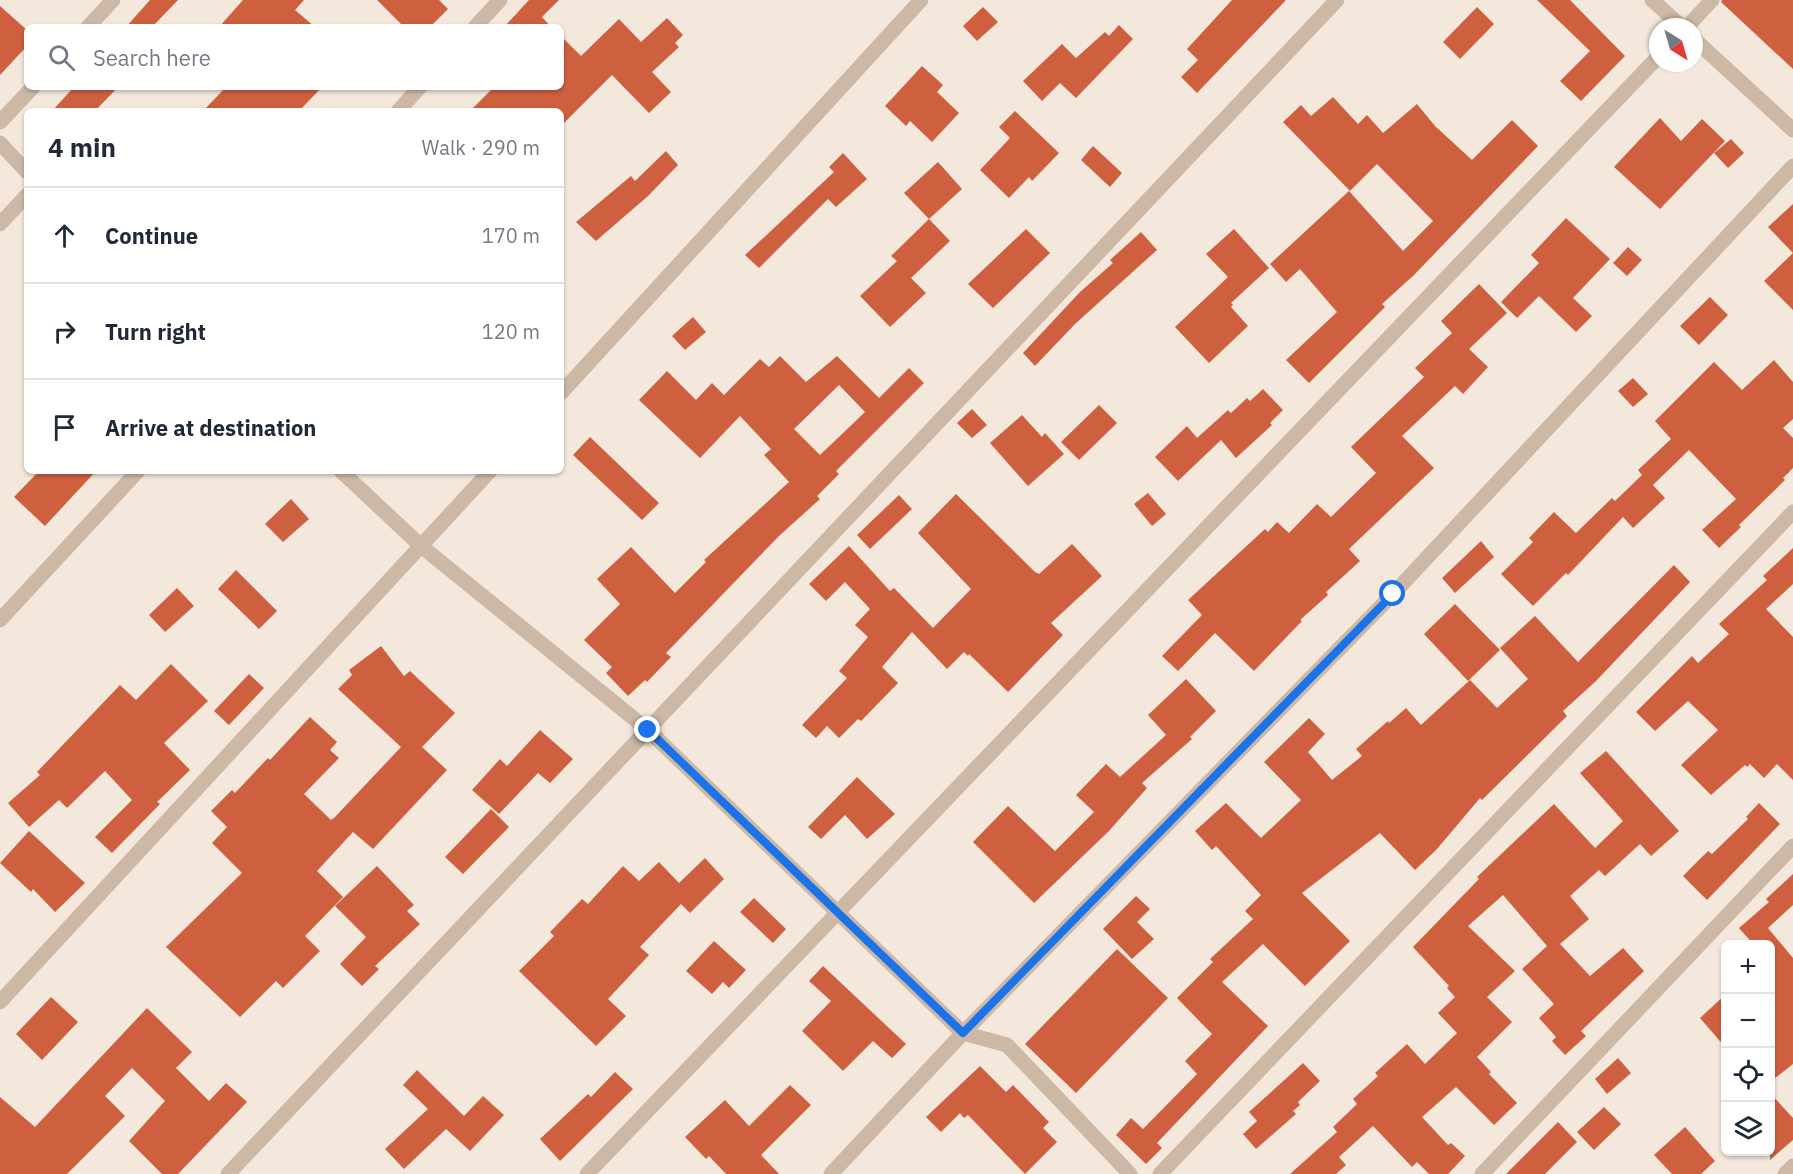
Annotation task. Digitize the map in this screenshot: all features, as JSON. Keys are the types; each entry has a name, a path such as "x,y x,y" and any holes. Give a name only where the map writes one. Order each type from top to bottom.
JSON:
{"street":[{"path":"91,24 113,0"},
{"path":"478,24 500,0"},
{"path":"564,390 921,0"},
{"path":"228,1174 1337,0"},
{"path":"1653,0 1672,18"},
{"path":"1695,18 1712,0"},
{"path":"1703,47 1793,130"},
{"path":"587,1174 1649,66"},
{"path":"0,122 30,90"},
{"path":"401,108 417,90"},
{"path":"0,144 24,168"},
{"path":"831,1174 963,1033 1393,594 1793,166"},
{"path":"0,224 24,198"},
{"path":"0,620 135,474"},
{"path":"344,474 420,546 648,730 963,1033 1007,1045 1130,1174"},
{"path":"0,1002 487,474"},
{"path":"1160,1174 1793,512"},
{"path":"1482,1174 1793,846"},
{"path":"1785,1174 1793,1166"}],"building":[{"path":"150,0 178,0 155,24 129,24"},
{"path":"243,0 304,0 295,10 311,24 222,24"},
{"path":"377,0 439,0 448,9 433,24 401,24"},
{"path":"529,0 559,0 542,17 548,24 507,24"},
{"path":"1232,0 1286,0 1197,93 1181,77 1198,60 1187,49"},
{"path":"1537,0 1570,0 1625,56 1581,101 1560,81 1590,51"},
{"path":"1722,0 1793,0 1793,69 1721,2"},
{"path":"0,6 24,27 24,49 0,75"},
{"path":"983,7 998,22 977,41 963,26"},
{"path":"1477,7 1494,24 1460,59 1443,42"},
{"path":"667,18 683,35 675,43 679,47 652,72 671,92 649,113 612,75 564,123 564,108 473,108 491,90 564,90 564,39 581,56 619,19 641,42"},
{"path":"1119,25 1133,39 1076,98 1060,83 1042,101 1023,81 1062,44 1076,58 1105,32 1109,36"},
{"path":"922,66 943,85 937,92 959,113 932,142 910,121 906,126 885,106"},
{"path":"71,90 115,90 98,108 55,108"},
{"path":"223,90 319,90 302,108 206,108"},
{"path":"1333,97 1358,124 1367,115 1383,133 1417,104 1435,126 1472,160 1512,120 1538,146 1414,275 1382,304 1385,307 1309,383 1286,360 1337,312 1300,269 1286,282 1270,264 1349,191 1403,251 1433,221 1377,164 1350,191 1283,122 1301,105 1311,116"},
{"path":"1015,111 1059,153 1032,181 1029,177 1009,198 980,170 1010,138 999,127"},
{"path":"1660,118 1681,141 1702,119 1725,141 1660,209 1614,167"},
{"path":"1731,139 1744,153 1728,168 1714,153"},
{"path":"1093,146 1122,173 1110,187 1081,160"},
{"path":"666,151 678,165 648,196 596,241 576,222 631,176 635,181"},
{"path":"843,153 867,179 836,207 828,199 759,268 745,255 834,172 829,167"},
{"path":"938,162 962,189 929,219 904,193"},
{"path":"1793,204 1793,253 1768,227"},
{"path":"1566,218 1610,259 1573,298 1592,316 1576,332 1539,296 1517,318 1501,302 1539,263 1531,255"},
{"path":"929,219 950,241 911,278 926,293 890,327 860,296 897,261 891,256"},
{"path":"1026,229 1050,253 993,308 968,284"},
{"path":"1234,229 1269,268 1231,303 1233,305 1231,307 1248,326 1209,363 1175,327 1228,277 1206,254"},
{"path":"1141,232 1157,250 1075,324 1035,366 1023,353 1080,292 1113,263 1110,260"},
{"path":"1628,247 1642,260 1627,276 1613,263"},
{"path":"1793,253 1793,310 1764,281"},
{"path":"1479,284 1507,313 1469,349 1488,367 1463,394 1455,386 1402,436 1434,468 1349,549 1360,561 1326,592 1328,595 1300,620 1302,621 1254,671 1215,633 1178,671 1162,656 1202,615 1188,600 1265,529 1268,532 1277,522 1289,533 1317,504 1331,517 1376,473 1351,447 1424,377 1415,368 1452,333 1441,321"},
{"path":"1710,297 1728,315 1699,345 1680,326"},
{"path":"693,317 706,332 685,350 672,336"},
{"path":"780,356 806,382 837,356 879,398 909,368 924,383 836,471 839,474 817,496 820,499 779,536 666,653 671,657 647,682 645,680 628,696 606,673 612,667 584,640 620,604 597,579 631,547 675,593 706,562 704,560 789,482 764,455 771,449 740,416 700,458 639,400 667,371 696,400 712,383 724,395 760,359 769,367","holes":["839,385 865,412 820,455 794,429"]},
{"path":"1774,360 1793,382 1793,419 1783,428 1793,438 1793,468 1783,478 1785,480 1719,548 1702,530 1736,499 1689,450 1653,485 1650,482 1665,498 1633,528 1623,517 1568,575 1566,573 1533,606 1501,574 1533,542 1529,538 1554,512 1576,533 1612,498 1615,501 1642,475 1638,470 1671,439 1655,421 1714,362 1742,390"},
{"path":"1633,378 1648,394 1633,407 1618,391"},
{"path":"1263,389 1283,410 1270,423 1272,425 1236,458 1221,440 1178,481 1155,457 1187,426 1197,438 1228,410 1231,413 1247,398 1250,401"},
{"path":"1099,405 1117,423 1079,460 1061,442"},
{"path":"972,409 987,425 972,438 957,423"},
{"path":"1022,415 1042,437 1045,433 1064,454 1028,486 990,443"},
{"path":"590,437 659,503 642,520 573,455"},
{"path":"36,474 93,474 45,526 14,497"},
{"path":"1148,493 1166,514 1152,526 1134,504"},
{"path":"956,494 1035,572 1039,574 1072,544 1102,576 1051,623 1063,635 1008,692 969,654 968,656 964,652 947,669 912,632 882,667 898,683 861,721 858,719 839,738 827,726 816,738 802,725 847,678 839,671 868,637 855,625 870,609 845,582 826,601 809,584 849,546 890,591 894,588 933,628 971,589 918,533"},
{"path":"899,495 912,509 870,549 857,535"},
{"path":"291,499 309,519 283,542 265,524"},
{"path":"1481,541 1494,557 1455,593 1442,578"},
{"path":"1793,548 1793,584 1766,609 1793,637 1793,780 1777,764 1764,778 1750,764 1747,767 1745,765 1711,795 1681,765 1718,730 1688,701 1655,731 1636,712 1692,656 1698,663 1729,634 1719,624 1767,580 1763,576"},
{"path":"1674,565 1690,582 1596,681 1563,711 1567,716 1482,800 1480,798 1437,849 1415,870 1380,833 1302,893 1350,941 1305,986 1263,944 1222,982 1268,1026 1157,1143 1162,1148 1146,1164 1116,1135 1131,1118 1143,1129 1197,1074 1185,1061 1212,1034 1177,998 1213,962 1210,959 1253,919 1245,911 1261,895 1216,846 1212,850 1195,831 1226,803 1261,838 1301,800 1264,762 1309,718 1325,734 1308,752 1332,780 1362,756 1356,749 1388,721 1389,723 1406,708 1421,725 1470,680 1497,708 1528,679 1500,648 1535,616 1578,662"},
{"path":"236,570 277,611 259,629 218,589"},
{"path":"177,588 194,606 165,632 149,615"},
{"path":"1455,604 1500,650 1468,681 1424,634"},
{"path":"381,646 404,676 410,671 455,713 422,747 447,770 373,849 353,832 317,871 343,897 305,936 320,951 283,988 276,981 240,1017 166,947 242,873 212,843 227,827 211,811 232,790 235,793 268,758 270,760 310,717 337,742 330,750 339,758 304,794 331,820 335,817 401,747 338,689 352,675 349,670"},
{"path":"171,664 208,701 164,743 190,770 157,802 160,804 112,853 95,837 132,800 105,771 67,808 59,800 29,827 8,803 40,775 37,772 120,685 136,700"},
{"path":"249,674 264,688 229,725 214,711"},
{"path":"1186,679 1216,711 1190,737 1192,739 1142,783 1147,788 1109,831 1034,903 973,842 1008,806 1055,851 1094,812 1076,795 1106,764 1120,777 1166,735 1148,715"},
{"path":"540,730 573,759 550,783 538,773 499,814 472,790 500,759 507,766"},
{"path":"1606,751 1679,831 1651,856 1640,844 1605,876 1599,870 1570,896 1589,919 1560,944 1590,976 1623,948 1644,971 1581,1031 1586,1036 1565,1055 1552,1041 1556,1037 1539,1018 1554,1004 1522,969 1547,946 1503,895 1468,926 1515,971 1487,997 1512,1022 1477,1057 1491,1072 1489,1074 1517,1103 1494,1125 1456,1087 1422,1117 1448,1145 1451,1143 1465,1156 1448,1174 1429,1174 1417,1162 1412,1167 1373,1126 1339,1157 1346,1165 1336,1174 1290,1174 1337,1132 1333,1127 1357,1104 1353,1099 1378,1076 1375,1073 1407,1044 1425,1064 1457,1033 1438,1013 1455,997 1447,988 1449,986 1413,947 1479,879 1477,877 1554,804 1595,848 1623,821 1580,773"},
{"path":"857,777 895,814 867,839 845,815 821,839 808,827"},
{"path":"1759,803 1780,824 1707,900 1683,876 1708,851 1712,854 1748,819 1746,817"},
{"path":"491,809 509,827 463,874 445,857"},
{"path":"29,831 85,883 55,912 33,889 31,892 0,863"},
{"path":"705,858 724,879 690,913 681,904 640,947 649,955 608,999 626,1016 596,1046 519,971 554,936 550,932 582,899 588,904 623,866 639,881 659,862 679,883"},
{"path":"377,866 414,905 407,911 420,924 375,966 379,969 362,986 340,964 366,937 335,906"},
{"path":"1793,874 1793,905 1768,928 1793,958 1793,1064 1775,1078 1775,940 1750,940 1739,928 1769,902 1766,899"},
{"path":"1136,896 1150,909 1137,922 1154,939 1132,959 1103,929"},
{"path":"754,898 786,929 773,943 740,912"},
{"path":"714,941 746,970 729,988 723,982 712,994 686,971"},
{"path":"1117,949 1168,998 1076,1093 1025,1044"},
{"path":"823,966 906,1044 892,1058 873,1041 843,1071 802,1031 831,1001 809,981"},
{"path":"51,997 78,1022 42,1060 16,1034"},
{"path":"1721,999 1721,1042 1700,1018"},
{"path":"147,1008 192,1052 176,1068 209,1101 226,1083 247,1102 178,1174 162,1174 129,1141 165,1101 132,1068 105,1096 125,1116 67,1174 0,1174 0,1097 35,1127"},
{"path":"1618,1058 1631,1073 1607,1094 1595,1079"},
{"path":"1303,1063 1320,1081 1298,1102 1300,1105 1293,1111 1296,1114 1256,1149 1243,1134 1257,1121 1249,1112"},
{"path":"980,1066 1006,1092 1013,1085 1049,1122 1043,1128 1057,1142 1025,1174 968,1115 964,1118 960,1113 941,1132 926,1117"},
{"path":"417,1070 464,1116 483,1096 504,1115 470,1151 446,1129 404,1169 385,1149 428,1109 403,1085"},
{"path":"615,1072 633,1089 560,1161 540,1139 588,1094 591,1097"},
{"path":"790,1085 811,1105 761,1155 779,1174 726,1174 709,1156 706,1159 685,1137 725,1100 749,1126"},
{"path":"1775,1098 1793,1118 1793,1140 1775,1156"},
{"path":"1604,1107 1621,1124 1594,1150 1577,1132"},
{"path":"1558,1122 1577,1142 1545,1174 1506,1174"},
{"path":"1685,1127 1715,1161 1701,1174 1672,1174 1654,1155"}],"route":[{"path":"648,730 963,1033 1393,594"}]}
